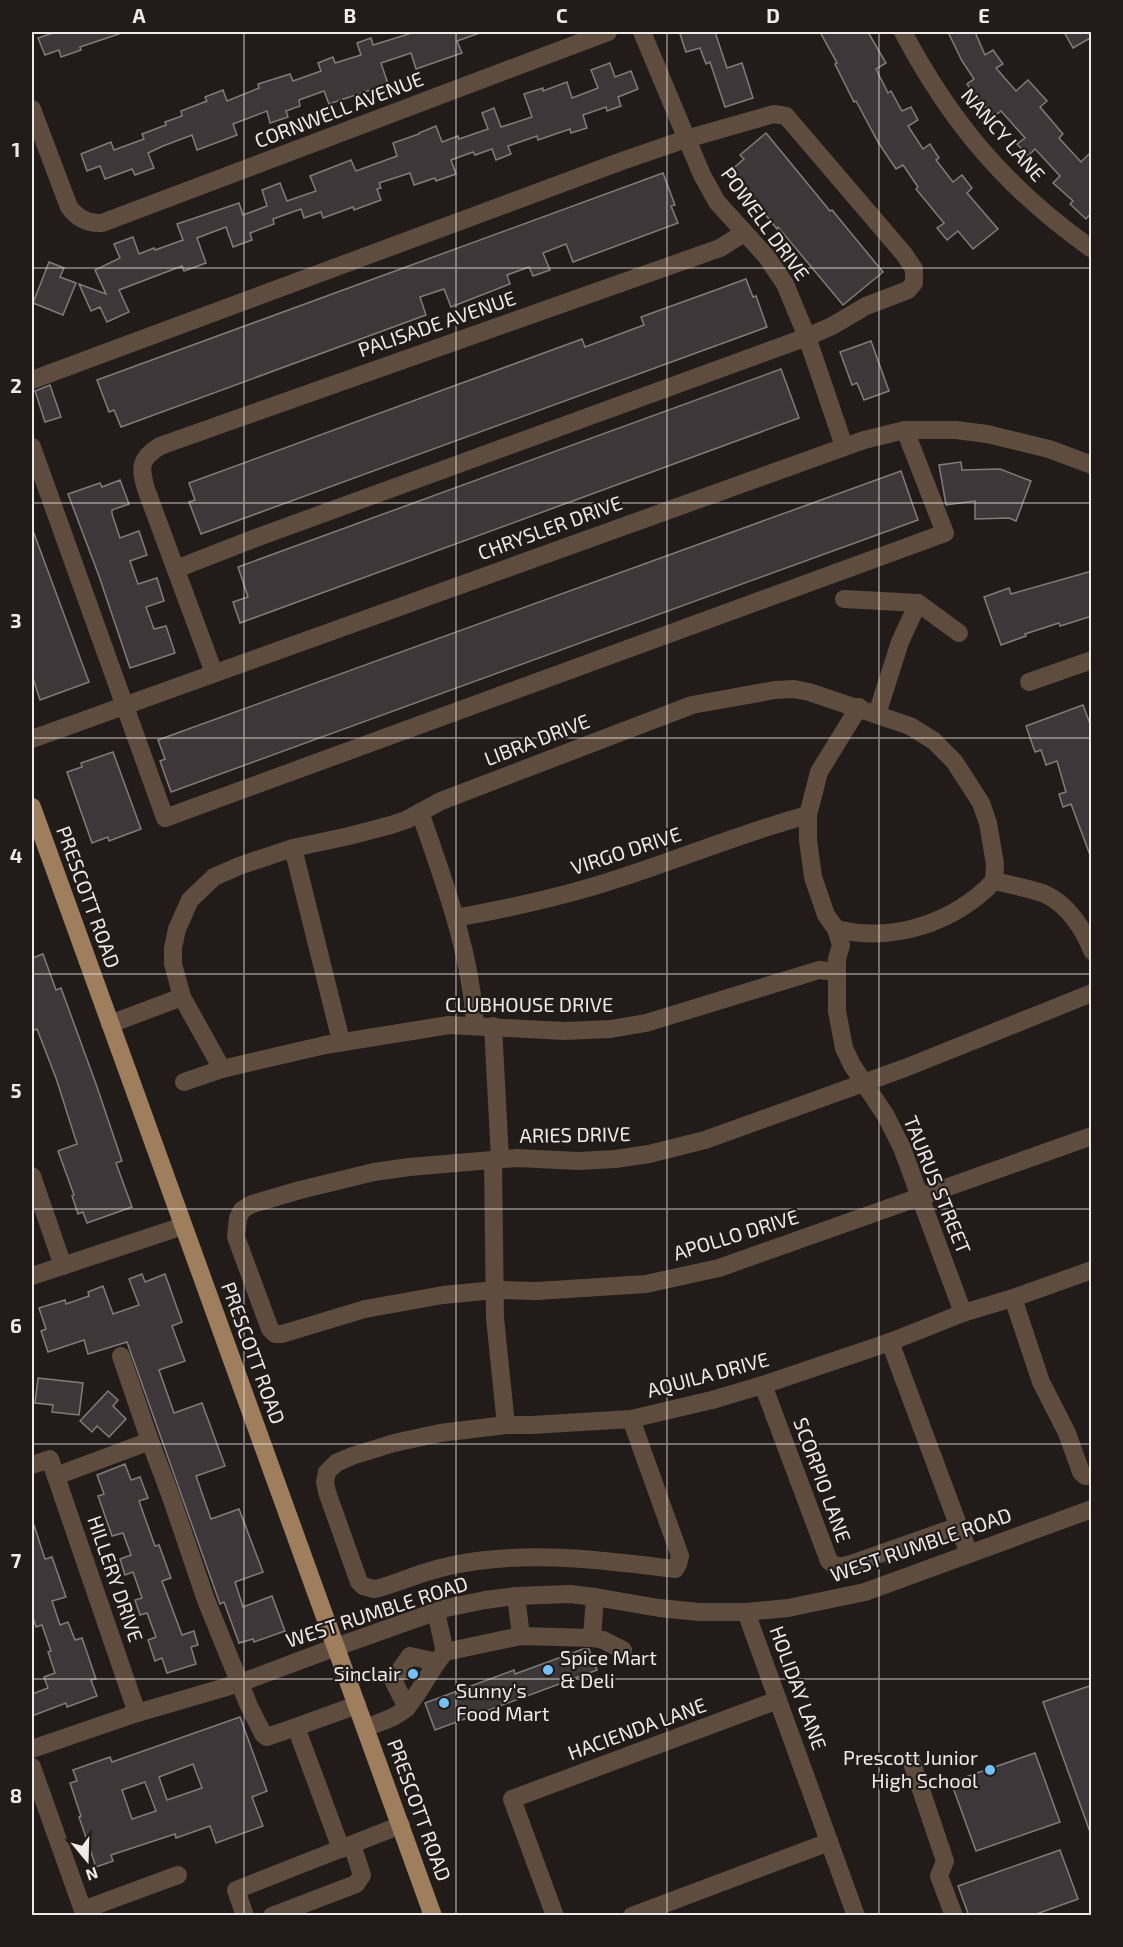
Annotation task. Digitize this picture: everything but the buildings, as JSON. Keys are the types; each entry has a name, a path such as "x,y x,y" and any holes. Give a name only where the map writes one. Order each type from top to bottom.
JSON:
{"main road":[{"name":"PRESCOTT ROAD","path":"32,807 433,1916"}],"street":[{"name":"CORNWELL AVENUE","path":"38,143 73,213 84,221 110,222 608,32"},
{"name":"POWELL DRIVE","path":"642,32 686,139 717,202 766,256 785,284 807,337 844,446"},
{"name":"NANCY LANE","path":"903,32 940,97 994,165 1031,202 1092,249"},
{"path":"32,109 38,143"},
{"path":"32,380 610,165 686,139 774,114 786,116 904,254 914,269 914,283 908,290 866,306 832,326 807,337 253,538 176,569 214,673"},
{"name":"PALISADE AVENUE","path":"176,569 141,472 145,458 160,446 720,248 744,233"},
{"path":"32,447 165,818 945,533 905,430"},
{"name":"CHRYSLER DRIVE","path":"32,739 864,440 905,430 956,430 987,434 1049,449 1092,465"},
{"path":"844,599 918,603 959,633"},
{"path":"877,714 900,642 918,603"},
{"path":"1029,682 1092,660"},
{"name":"LIBRA DRIVE","path":"222,1068 182,997 173,964 173,948 177,929 190,900 214,877 293,848 370,831 406,820 451,797 692,705 775,690 794,689 859,708 918,730 934,741 954,761 981,803 988,823 995,864 994,881"},
{"name":"TAURUS STREET","path":"859,708 819,772 808,815 808,840 813,877 826,915 836,929 842,945 837,959 837,1011 844,1048 852,1065 886,1116 902,1148 963,1313"},
{"path":"420,812 455,918 473,999 484,1026 496,1160 495,1318 506,1425"},
{"name":"VIRGO DRIVE","path":"455,918 519,906 619,879 808,815"},
{"path":"293,848 341,1041"},
{"path":"836,929 864,934 900,932 945,918 982,894 994,881 1044,894 1056,901 1083,931 1092,951"},
{"name":"CLUBHOUSE DRIVE","path":"184,1082 222,1068 341,1041 448,1025 484,1026 507,1030 611,1029 676,1015 819,970 837,972"},
{"name":"ARIES DRIVE","path":"275,1334 270,1329 236,1237 238,1218 242,1210 252,1204 374,1172 409,1167 517,1158 578,1161 615,1159 649,1154 724,1134 865,1083 1092,993"},
{"path":"110,1024 182,997"},
{"name":"APOLLO DRIVE","path":"275,1334 402,1301 495,1290 537,1291 645,1284 719,1268 1092,1136"},
{"path":"32,1176 63,1266"},
{"path":"32,1276 183,1226"},
{"name":"AQUILA DRIVE","path":"631,1419 680,1556 675,1569 592,1559 515,1557 475,1561 374,1589 365,1587 359,1582 325,1482 327,1472 336,1463 352,1456 394,1443 440,1433 506,1425 631,1419 712,1400 890,1342 963,1313 1014,1298 1092,1270"},
{"path":"1014,1298 1041,1382 1067,1433 1081,1472 1085,1476 1092,1476"},
{"path":"890,1342 969,1554"},
{"path":"121,1356 206,1600 249,1706 263,1734 267,1737 357,1705"},
{"name":"SCORPIO LANE","path":"763,1385 829,1561 834,1566 841,1567 960,1530"},
{"path":"56,1476 150,1441"},
{"name":"HILLERY DRIVE","path":"32,1465 50,1459 137,1713"},
{"name":"WEST RUMBLE ROAD","path":"32,1749 137,1713 240,1683 436,1612 485,1600 516,1596 570,1594 699,1612 746,1612 788,1608 858,1594 1092,1509"},
{"path":"516,1596 521,1636"},
{"path":"592,1638 595,1597"},
{"path":"365,1728 395,1716 407,1708 441,1657 436,1612"},
{"name":"HOLIDAY LANE","path":"746,1612 856,1916"},
{"path":"407,1708 393,1680 410,1656 441,1657 521,1636 592,1638 603,1640 623,1650"},
{"name":"HACIENDA LANE","path":"555,1916 513,1799 778,1700"},
{"path":"272,1916 356,1884 362,1875 347,1847 296,1727"},
{"path":"912,1763 945,1861 939,1876 954,1916"},
{"path":"32,1767 84,1913 178,1875"},
{"path":"245,1916 236,1890 400,1825"},
{"path":"632,1916 829,1842"}],"place":[{"name":"Spice Mart & Deli","path":"548,1670"},
{"name":"Sinclair","path":"413,1674"},
{"name":"Sunny's Food Mart","path":"444,1703"},
{"name":"Prescott Junior High School","path":"990,1770"}]}
